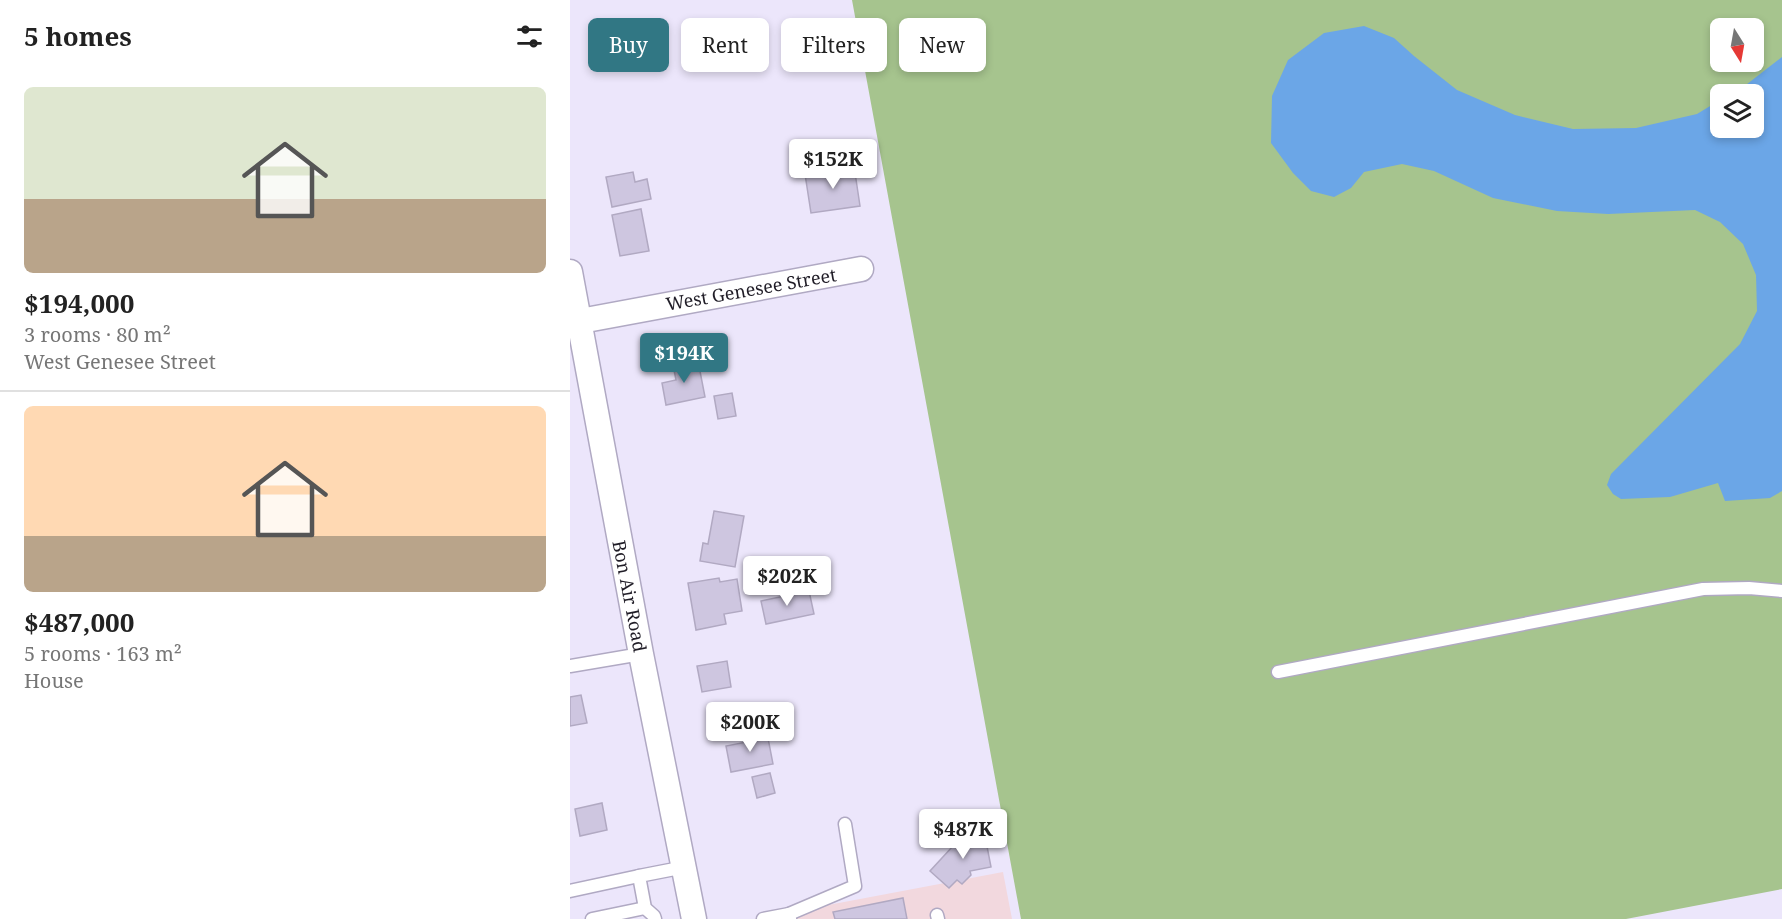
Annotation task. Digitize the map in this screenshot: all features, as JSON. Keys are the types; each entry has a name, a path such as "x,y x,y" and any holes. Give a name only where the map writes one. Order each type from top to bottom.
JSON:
{"street":[{"name":"West Genesee Street","path":"574,322 861,269"},
{"name":"Bon Air Road","path":"570,272 574,322 694,919"}],"lane":[{"path":"1278,672 1703,589 1749,588 1782,591"},
{"path":"570,666 640,654"},
{"path":"763,919 789,917 855,885 844,824"},
{"path":"570,891 685,867"},
{"path":"639,876 645,908 655,919"},
{"path":"592,919 645,908"}],"shaded area":[{"path":"1003,872 1012,919 754,919"}],"green space":[{"path":"852,0 1782,0 1782,889 1626,919 1021,919 865,72 887,72 887,18 855,18"}],"water":[{"path":"1364,26 1394,38 1457,90 1515,115 1573,129 1636,128 1697,114 1710,106 1710,138 1764,138 1764,84 1747,84 1782,57 1782,491 1770,498 1725,501 1718,483 1670,497 1621,499 1613,494 1607,485 1611,474 1740,344 1757,311 1756,275 1743,244 1720,222 1695,210 1608,214 1557,211 1493,198 1434,171 1402,164 1364,172 1351,188 1334,197 1311,191 1293,173 1271,143 1272,96 1288,60 1324,33"}],"building":[{"path":"854,166 860,206 811,213 805,174"},
{"path":"633,172 635,182 647,179 651,199 612,207 606,177"},
{"path":"641,209 649,251 620,256 612,215"},
{"path":"698,361 705,397 666,405 662,383 676,380 673,365"},
{"path":"732,393 736,416 718,419 714,396"},
{"path":"714,511 744,516 735,567 700,561 703,543 708,544"},
{"path":"719,578 720,582 737,579 742,611 724,614 726,624 696,630 688,583"},
{"path":"809,591 814,614 766,624 761,601"},
{"path":"727,661 731,687 702,692 697,666"},
{"path":"581,695 587,723 570,726 570,697"},
{"path":"767,733 773,764 731,772 726,746 747,742 746,736"},
{"path":"770,773 775,793 757,798 752,777"},
{"path":"602,803 607,830 580,836 575,809"},
{"path":"965,833 985,836 991,867 970,871 971,875 962,884 957,880 949,888 930,871"},
{"path":"903,898 907,919 835,919 833,912"}]}
